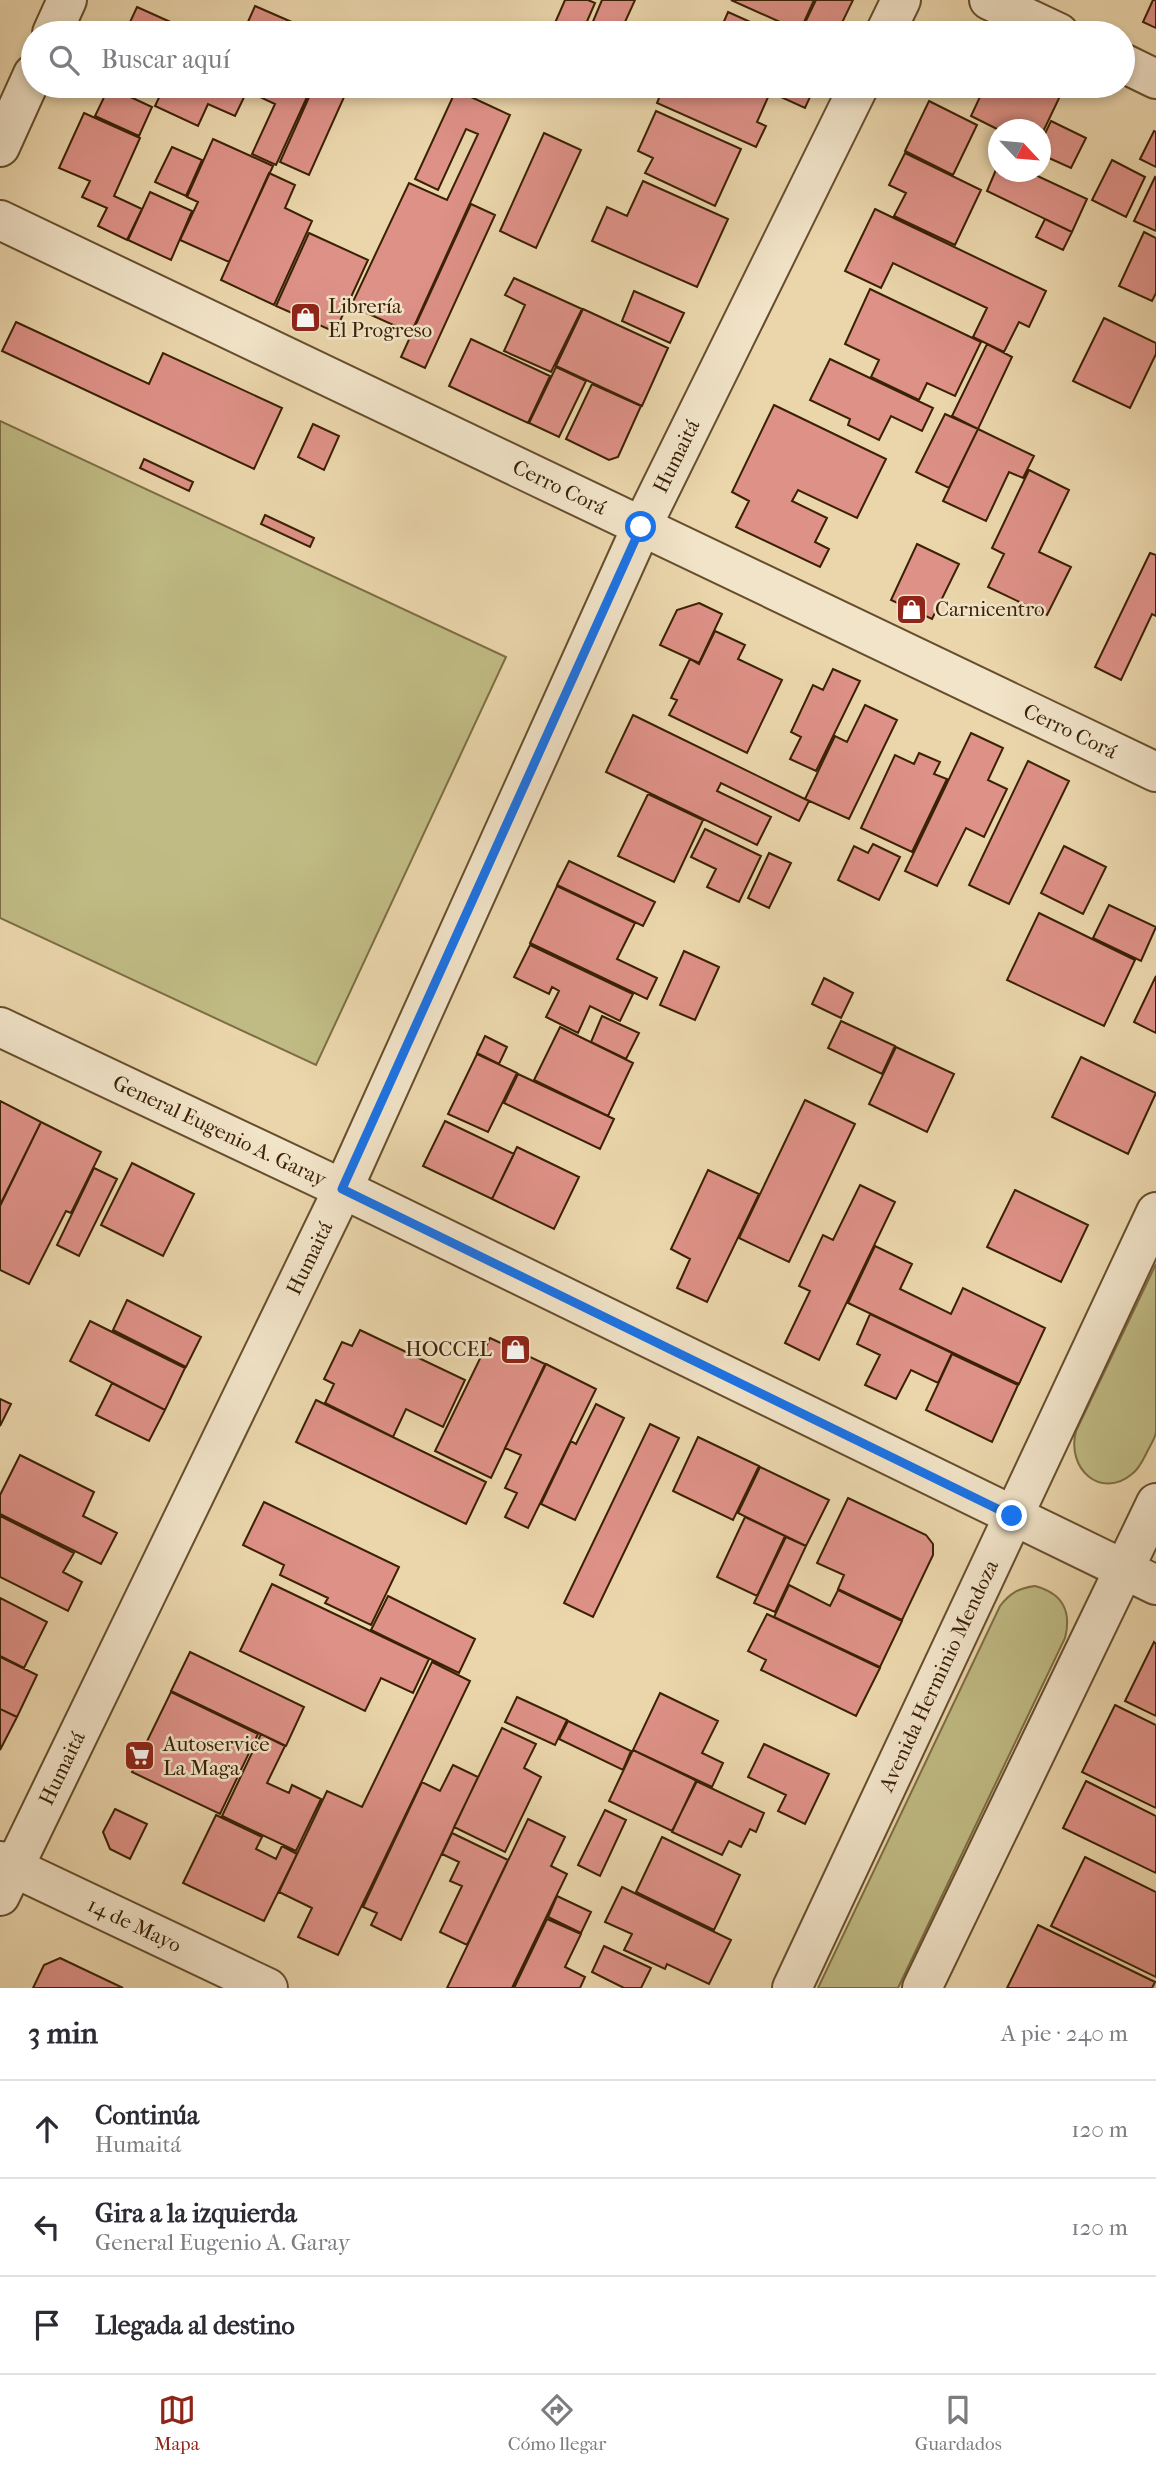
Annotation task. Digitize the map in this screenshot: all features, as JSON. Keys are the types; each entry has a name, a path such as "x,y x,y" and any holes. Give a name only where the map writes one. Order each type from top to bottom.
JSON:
{"street":[{"path":"57,21 67,0"},
{"path":"891,21 901,0"},
{"path":"989,0 1034,21"},
{"path":"1135,69 1156,79"},
{"path":"0,147 22,98"},
{"name":"Humaitá","path":"4,1874 342,1189 641,527 853,98"},
{"name":"Cerro Corá","path":"0,220 1156,772"},
{"name":"General Eugenio A. Garay","path":"0,1027 342,1189 1140,1577"},
{"name":"Avenida Herminio Mendoza","path":"792,1988 1156,1212"},
{"path":"922,1988 1140,1577 1156,1503"},
{"name":"14 de Mayo","path":"4,1874 268,1988"}],"shaded area":[{"path":"0,421 506,657 316,1065 0,918"},
{"path":"1156,1264 1156,1432 1137,1470 1120,1481 1109,1484 1098,1482 1081,1468 1076,1457 1076,1431"},
{"path":"1035,1586 1052,1593 1063,1604 1067,1619 1065,1638 898,1988 818,1988 1000,1606 1015,1592"}],"building":[{"path":"565,0 588,0 595,3 587,21 556,21"},
{"path":"602,0 635,0 625,21 593,21"},
{"path":"731,0 814,0 805,21 778,21"},
{"path":"816,0 853,0 843,21 806,21"},
{"path":"1153,0 1156,0 1156,28 1143,22"},
{"path":"255,6 289,21 248,21"},
{"path":"137,7 168,21 131,21"},
{"path":"728,12 748,21 724,21"},
{"path":"104,98 133,98 152,107 139,136 95,116"},
{"path":"159,98 244,98 235,116 208,104 198,126 155,106"},
{"path":"262,98 307,98 276,165 252,154 275,104"},
{"path":"309,98 344,98 309,175 280,162"},
{"path":"452,98 473,98 510,115 411,333 351,306 409,183 447,200 478,134 466,129 438,190 415,179"},
{"path":"659,98 768,98 757,122 766,126 756,147 657,103"},
{"path":"783,98 810,98 805,108"},
{"path":"979,98 1059,98 1049,119 988,119 988,124 971,116"},
{"path":"929,101 977,125 953,175 905,151"},
{"path":"656,111 741,149 715,206 645,173 653,158 638,151"},
{"path":"84,113 140,138 114,196 142,209 127,240 98,226 107,208 82,197 90,181 59,168"},
{"path":"1051,121 1086,138 1071,168 1051,159"},
{"path":"1154,131 1156,132 1156,167 1140,159"},
{"path":"544,133 581,150 536,248 500,231"},
{"path":"213,139 273,166 229,262 180,240 198,202 187,197"},
{"path":"172,147 202,160 186,196 155,182"},
{"path":"905,153 981,190 955,245 894,216 906,193 889,185"},
{"path":"1112,160 1145,177 1126,217 1092,200"},
{"path":"269,173 295,185 285,208 312,221 274,305 221,280"},
{"path":"1156,178 1156,231 1134,221"},
{"path":"643,181 728,219 697,287 592,241 607,207 627,216"},
{"path":"991,182 1050,182 1087,199 1072,232 987,191"},
{"path":"150,192 192,211 171,260 128,240"},
{"path":"471,204 495,215 425,368 401,357"},
{"path":"875,209 1046,291 1029,327 1019,322 1004,352 973,337 987,308 893,263 881,288 845,271"},
{"path":"1045,219 1072,232 1063,250 1036,237"},
{"path":"1144,232 1156,238 1156,293 1152,301 1119,286"},
{"path":"309,233 368,260 335,332 276,306"},
{"path":"514,278 582,309 551,372 504,351 525,305 505,295"},
{"path":"870,289 981,342 955,396 927,383 919,400 871,377 879,360 845,344"},
{"path":"634,291 684,313 670,343 622,321"},
{"path":"583,309 668,348 642,406 556,366"},
{"path":"1104,318 1156,343 1156,354 1130,408 1073,381"},
{"path":"16,322 149,384 163,353 282,408 254,469 2,351"},
{"path":"471,339 550,376 528,423 449,386"},
{"path":"987,344 1012,357 978,429 952,416"},
{"path":"830,359 933,408 922,431 891,416 879,440 848,425 850,419 810,400"},
{"path":"556,367 586,381 559,437 529,423"},
{"path":"592,384 641,406 618,457 609,460 566,439"},
{"path":"774,405 886,459 857,518 798,490 792,501 827,518 815,542 829,549 820,567 736,527 749,501 732,492"},
{"path":"945,414 978,429 949,488 916,472"},
{"path":"313,424 339,436 324,470 298,457"},
{"path":"978,429 1034,456 1023,478 1009,472 986,521 943,501"},
{"path":"144,459 193,482 189,491 140,468"},
{"path":"1029,470 1069,490 1039,552 1071,567 1047,615 988,587 1004,554 992,548"},
{"path":"265,515 314,538 310,547 261,524"},
{"path":"917,544 959,564 932,619 891,600"},
{"path":"1150,553 1156,555 1156,616 1152,614 1121,680 1095,667"},
{"path":"699,603 722,614 699,663 660,645 677,610"},
{"path":"715,631 745,645 738,659 782,680 747,753 669,715 677,700 671,698 690,659 699,664"},
{"path":"833,669 860,681 816,771 790,759 801,737 791,732 813,685 823,690"},
{"path":"865,705 897,720 849,819 805,799 835,736 847,742"},
{"path":"633,715 809,801 799,821 721,783 717,791 771,817 757,845 606,772"},
{"path":"971,733 1003,748 988,780 1007,789 984,837 966,828 937,886 905,871"},
{"path":"919,753 940,762 934,774 947,779 912,852 861,828 895,755 914,764"},
{"path":"1028,761 1069,781 1009,904 969,885"},
{"path":"648,794 703,820 674,882 618,856"},
{"path":"705,829 761,856 739,902 707,887 716,869 691,857"},
{"path":"873,844 900,857 879,900 838,880 854,846 868,853"},
{"path":"1064,846 1106,867 1083,914 1041,893"},
{"path":"769,853 791,863 769,908 748,898"},
{"path":"569,861 655,902 643,926 557,885"},
{"path":"557,886 635,923 617,959 657,978 647,999 530,943"},
{"path":"1109,905 1156,927 1141,961 1093,938"},
{"path":"1039,913 1135,960 1104,1026 1007,980"},
{"path":"530,945 633,994 620,1021 590,1006 578,1033 546,1017 559,991 552,987 549,994 514,977"},
{"path":"684,951 719,967 695,1020 660,1005"},
{"path":"1156,976 1156,1033 1134,1022"},
{"path":"824,978 853,993 841,1018 812,1004"},
{"path":"602,1016 639,1033 626,1059 591,1042"},
{"path":"841,1021 895,1046 882,1074 828,1048"},
{"path":"560,1027 633,1063 608,1116 534,1080"},
{"path":"485,1036 507,1047 499,1064 477,1053"},
{"path":"896,1047 954,1074 927,1132 869,1104"},
{"path":"477,1054 517,1073 488,1132 448,1114"},
{"path":"1081,1057 1156,1093 1128,1154 1052,1117"},
{"path":"518,1074 614,1119 600,1149 504,1103"},
{"path":"805,1100 855,1124 789,1262 739,1238"},
{"path":"0,1101 41,1122 0,1205"},
{"path":"445,1121 514,1154 492,1199 423,1166"},
{"path":"41,1122 101,1152 71,1213 66,1211 29,1284 0,1270 0,1206"},
{"path":"517,1147 579,1177 554,1229 492,1199"},
{"path":"132,1163 194,1194 163,1256 101,1225"},
{"path":"94,1168 117,1179 79,1256 57,1245"},
{"path":"708,1170 759,1194 707,1302 677,1288 690,1259 671,1249"},
{"path":"860,1185 895,1202 819,1360 785,1343 810,1291 799,1286 823,1235 833,1240"},
{"path":"1015,1190 1088,1225 1061,1282 987,1247"},
{"path":"875,1246 912,1264 900,1289 951,1314 963,1288 1045,1328 1019,1384 848,1303"},
{"path":"127,1300 201,1337 186,1367 113,1330"},
{"path":"870,1314 952,1353 938,1383 911,1370 896,1399 865,1385 880,1355 857,1344"},
{"path":"90,1321 185,1368 165,1410 70,1361"},
{"path":"360,1330 465,1380 443,1427 406,1409 393,1437 325,1403 334,1384 324,1379 342,1342 352,1346"},
{"path":"490,1338 545,1364 491,1478 435,1451"},
{"path":"952,1354 1018,1385 992,1442 926,1410"},
{"path":"546,1364 596,1389 528,1528 505,1517 517,1493 505,1488 521,1455 505,1448"},
{"path":"112,1383 165,1410 149,1441 96,1415"},
{"path":"0,1399 11,1404 0,1426"},
{"path":"316,1400 486,1482 466,1524 296,1442"},
{"path":"596,1404 624,1418 575,1520 541,1504 571,1441 576,1444"},
{"path":"650,1424 679,1438 593,1617 564,1603"},
{"path":"698,1437 759,1466 733,1520 673,1491"},
{"path":"20,1455 94,1492 83,1516 117,1533 101,1564 0,1514 0,1495"},
{"path":"760,1467 829,1500 806,1546 738,1513"},
{"path":"848,1498 926,1535 933,1544 933,1555 902,1620 838,1589 844,1575 817,1563"},
{"path":"264,1502 399,1567 371,1625 325,1603 328,1598 280,1575 284,1565 243,1545"},
{"path":"0,1516 74,1553 63,1572 82,1582 68,1611 0,1577"},
{"path":"745,1517 785,1536 757,1596 717,1577"},
{"path":"786,1537 806,1546 775,1612 754,1603"},
{"path":"272,1584 429,1659 413,1693 381,1678 365,1711 240,1651"},
{"path":"789,1585 830,1606 838,1590 902,1621 880,1667 774,1617"},
{"path":"388,1596 475,1639 459,1673 371,1630"},
{"path":"0,1598 47,1622 24,1668 0,1656"},
{"path":"767,1614 880,1668 856,1716 761,1670 766,1660 748,1651"},
{"path":"1154,1642 1156,1644 1156,1716 1125,1701"},
{"path":"190,1652 304,1707 286,1746 171,1691"},
{"path":"0,1657 37,1675 17,1717 0,1709"},
{"path":"432,1662 470,1681 338,1955 298,1937 312,1908 279,1892 327,1791 362,1807"},
{"path":"171,1692 258,1734 220,1814 132,1772"},
{"path":"660,1693 718,1721 702,1753 723,1763 712,1787 633,1750"},
{"path":"517,1697 567,1720 555,1745 505,1722"},
{"path":"1115,1705 1156,1725 1156,1808 1082,1772"},
{"path":"0,1709 17,1717 0,1750"},
{"path":"568,1721 631,1751 623,1770 559,1739"},
{"path":"502,1728 536,1744 524,1768 541,1777 505,1852 454,1827"},
{"path":"261,1734 285,1746 267,1783 289,1793 292,1785 321,1799 296,1851 222,1816"},
{"path":"764,1744 829,1774 805,1824 778,1811 786,1795 748,1777"},
{"path":"633,1750 697,1781 672,1831 609,1801"},
{"path":"453,1765 478,1777 401,1940 371,1925 377,1913 363,1907 422,1782 440,1791"},
{"path":"696,1781 764,1813 756,1832 750,1829 741,1847 729,1841 722,1855 672,1832"},
{"path":"1086,1781 1156,1816 1156,1873 1063,1828"},
{"path":"115,1809 147,1824 130,1859 110,1849 103,1832"},
{"path":"605,1810 626,1820 600,1876 578,1865"},
{"path":"216,1815 262,1837 256,1849 276,1859 282,1846 297,1854 264,1921 183,1883"},
{"path":"528,1819 565,1837 551,1866 567,1874 512,1988 447,1988"},
{"path":"452,1833 508,1860 467,1945 440,1932 462,1886 450,1881 459,1862 442,1854"},
{"path":"662,1837 740,1875 714,1930 636,1892"},
{"path":"1085,1857 1156,1892 1156,1977 1051,1926"},
{"path":"622,1887 731,1940 709,1984 667,1964 665,1969 624,1950 632,1934 605,1922"},
{"path":"557,1896 591,1912 581,1933 548,1917"},
{"path":"547,1919 581,1934 565,1967 585,1977 580,1988 514,1988"},
{"path":"1038,1925 1155,1982 1152,1988 1007,1988"},
{"path":"604,1946 651,1968 641,1988 624,1988 592,1972"},
{"path":"60,1958 123,1988 33,1988 44,1965"}],"place":[{"name":"Librería El Progreso","path":"305,318"},
{"name":"Carnicentro","path":"912,609"},
{"name":"HOCCEL","path":"515,1349"},
{"name":"Autoservice La Maga","path":"140,1756"}],"route":[{"path":"641,527 342,1189 1012,1516"}]}
